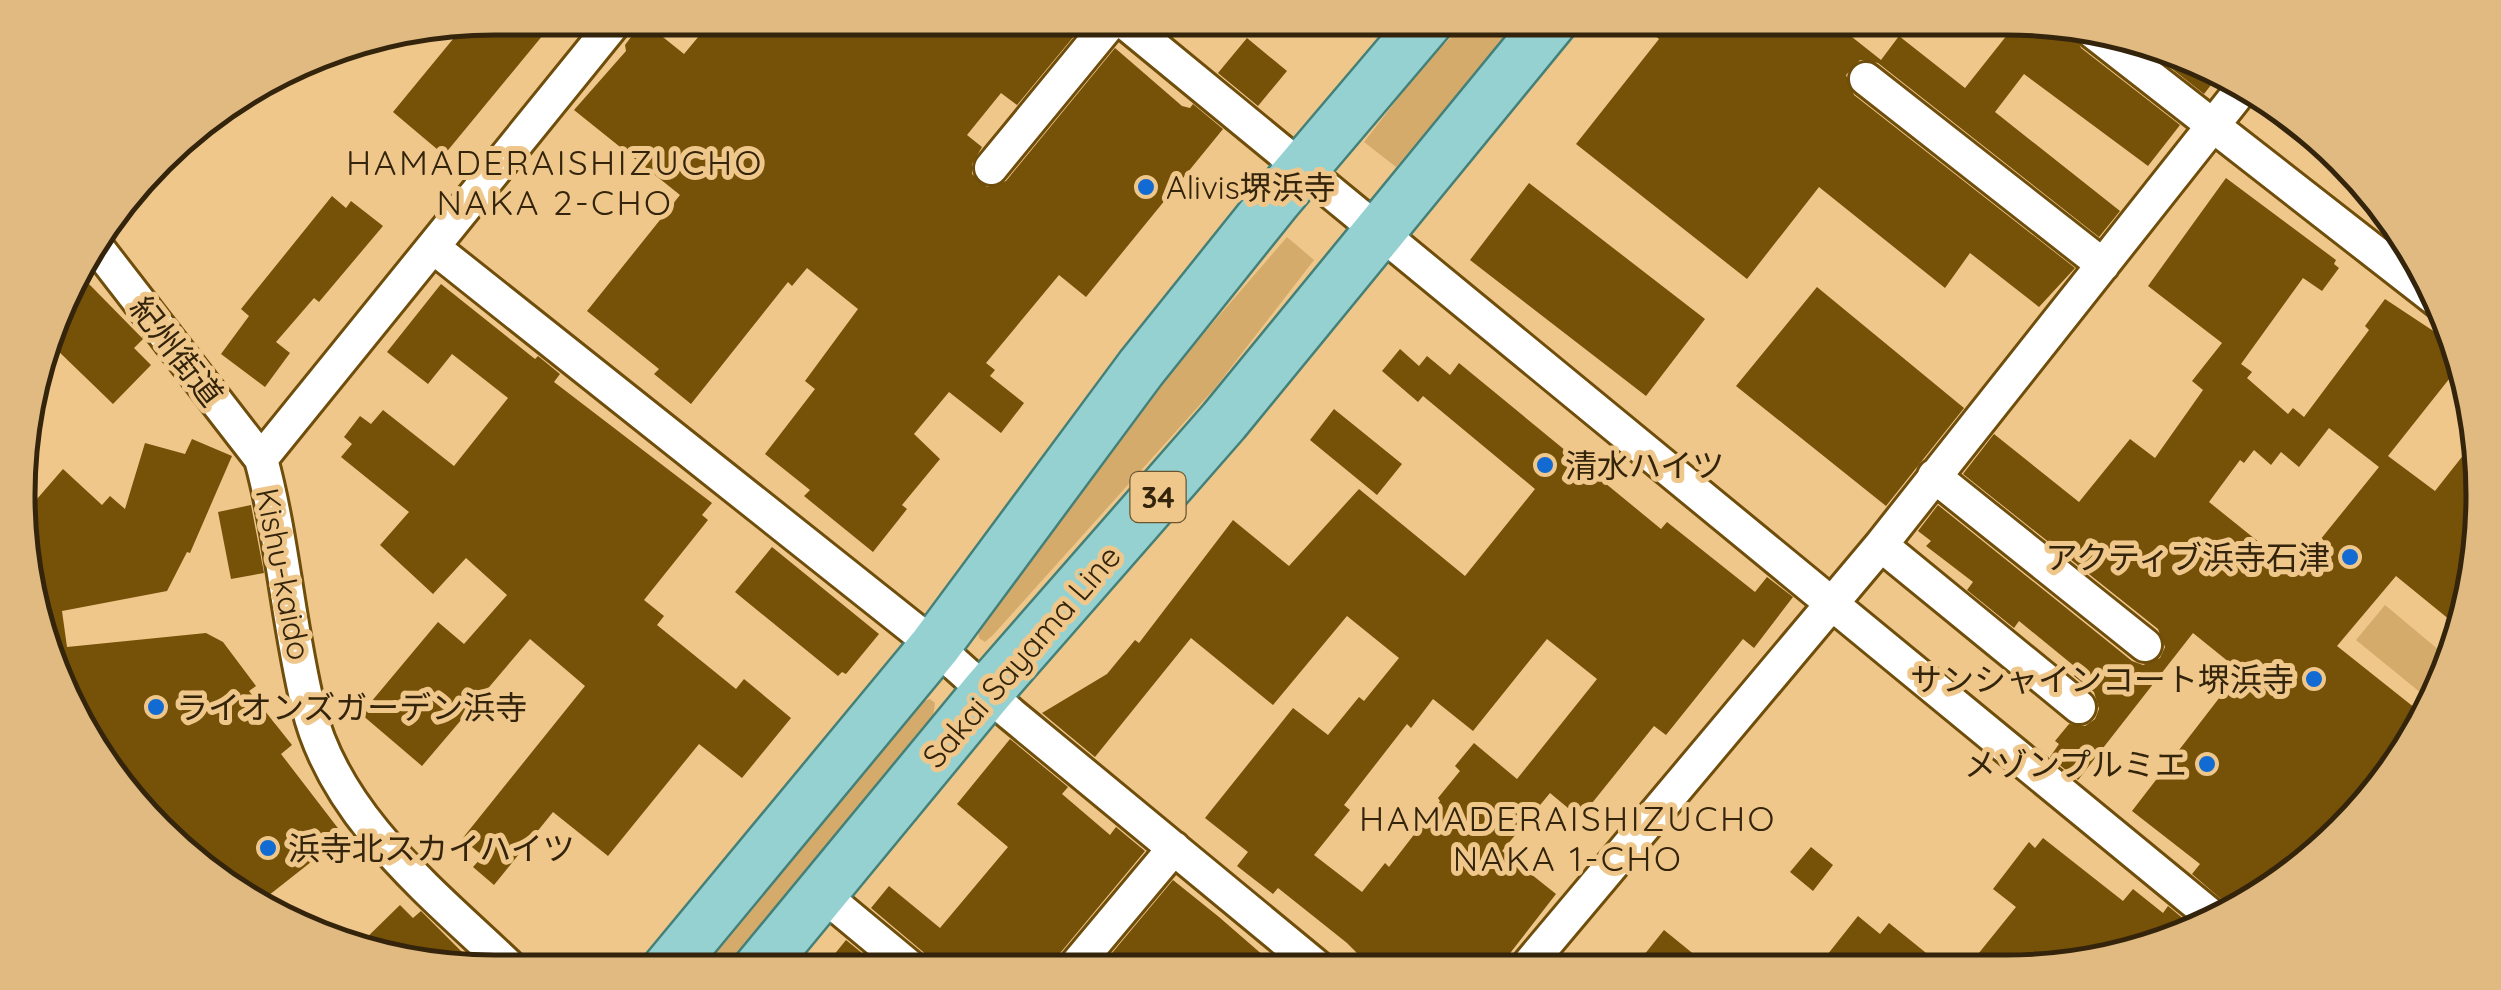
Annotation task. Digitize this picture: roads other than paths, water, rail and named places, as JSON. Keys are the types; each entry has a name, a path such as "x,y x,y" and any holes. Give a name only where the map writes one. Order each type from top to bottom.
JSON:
{"main road":[{"path":"678,955 935,646 1141,368 1416,35"},
{"name":"Sakai Sayama Line","path":"770,955 987,692 1224,421 1541,35"}],"street":[{"path":"261,459 606,35"},
{"path":"992,168 1102,35"},
{"path":"1137,35 2204,910"},
{"path":"2114,48 2413,282"},
{"path":"1866,79 2103,265"},
{"path":"1537,955 1881,545 2236,97"},
{"path":"433,247 935,646 1303,955"},
{"name":"紀州街道","path":"103,255 261,459"},
{"name":"Kishu-kaido","path":"261,459 272,501 308,709 334,773 379,840 498,955"},
{"path":"1934,476 2145,645"},
{"path":"1881,545 2079,707"},
{"path":"1091,955 1174,848"},
{"path":"821,893 895,955"}],"place":[{"name":"Alivis堺浜寺","path":"1146,187"},
{"name":"清水ハイツ","path":"1545,465"},
{"name":"アクティブ浜寺石津","path":"2350,557"},
{"name":"サンシャインコート堺浜寺","path":"2314,679"},
{"name":"ライオンズガーデン浜寺","path":"156,707"},
{"name":"メゾンプルミエ","path":"2207,764"},
{"name":"浜寺北スカイハイツ","path":"268,848"}],"district":[{"name":"HAMADERAISHIZUCHO NAKA 2-CHO","path":"555,182"},
{"name":"HAMADERAISHIZUCHO NAKA 1-CHO","path":"1568,838"}]}
